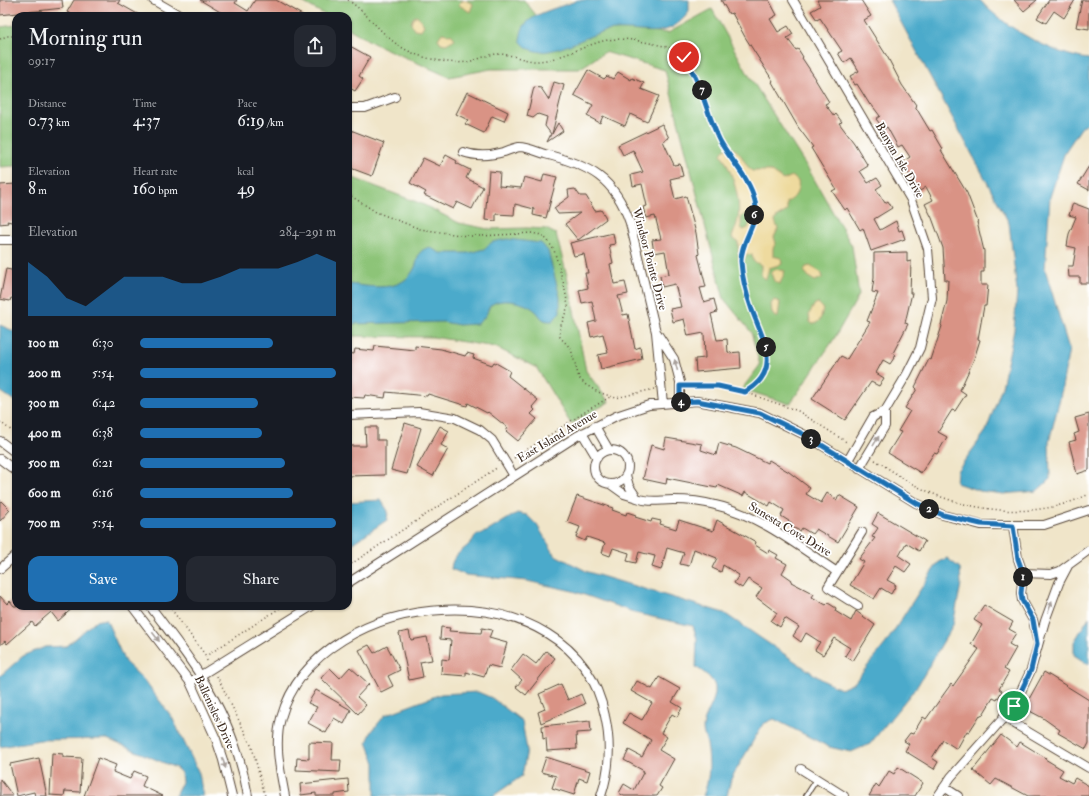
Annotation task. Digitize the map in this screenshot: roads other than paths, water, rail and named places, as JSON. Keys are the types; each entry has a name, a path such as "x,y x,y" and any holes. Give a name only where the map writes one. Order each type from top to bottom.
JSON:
{"street":[{"path":"153,0 174,12"},
{"name":"Banyan Isle Drive","path":"793,0 911,200 928,249 932,298 920,348 907,374 885,411 885,426 859,469"},
{"path":"352,108 365,108 395,97"},
{"name":"Windsor Pointe Drive","path":"463,152 479,156 492,155 520,147 577,163 600,176 618,196 625,210 656,332 663,404"},
{"path":"0,240 12,240"},
{"name":"Windsor Pointe Drive","path":"656,332 674,359 680,386 680,402"},
{"name":"East Island Avenue","path":"352,581 582,433 616,416 649,406 680,402 697,401 760,413 805,435 916,503 943,515 981,524 1013,526 1044,525 1089,510"},
{"name":"Banyan Isle Drive","path":"847,462 873,417 885,411"},
{"path":"352,415 412,412 456,418 480,430 492,440 514,476"},
{"path":"595,426 609,450"},
{"path":"582,433 597,458"},
{"path":"0,441 12,451"},
{"path":"609,450 620,453 626,459 628,469 622,480 610,484 602,482 596,475 594,464 601,453 609,450"},
{"path":"0,459 12,468"},
{"path":"626,475 629,486 637,498"},
{"name":"Sunesta Cove Drive","path":"610,484 624,494 651,502 691,500 734,510 762,524 837,572"},
{"path":"1013,526 1018,559 1023,573 1021,593 1022,600 1033,620 1037,644"},
{"name":"Sunesta Cove Drive","path":"858,606 828,587 862,532"},
{"path":"1023,573 1051,574 1068,566 1089,550"},
{"path":"0,569 12,558"},
{"path":"938,796 1003,717 1014,706 1033,663 1037,644 1059,583 1068,566"},
{"path":"285,796 279,766 278,735 286,704 296,684 306,671 327,652 347,639 375,625 421,612 461,609 500,614 534,625 562,642 584,666 600,695 608,729 608,768 601,796"},
{"name":"Ballenisles Drive","path":"135,610 190,682 216,739 232,796"},
{"name":"Ballenisles Drive","path":"153,610 200,675 224,718 240,761 248,796"},
{"path":"190,682 306,610"},
{"path":"1003,717 1089,768"},
{"path":"801,769 844,796"},
{"path":"944,787 958,796"}],"lane":[{"path":"806,796 817,779"}],"water":[{"path":"578,0 689,0 689,12 680,22 661,31 607,31 549,51 538,51 528,48 520,40 521,32 527,22 540,14"},
{"path":"889,0 980,0 1002,20 1030,38 1045,46 1075,57 1089,59 1089,122 1081,128 1065,152 1050,197 1045,269 1069,349 1060,398 1049,442 1050,479 1037,491 1003,494 980,491 956,483 957,471 986,431 1002,387 1014,330 1017,291 1009,223"},
{"path":"507,239 541,243 548,251 560,297 560,312 553,321 543,319 536,311 524,304 512,301 501,301 491,305 486,315 477,324 459,325 443,322 352,324 352,284 384,287 401,282 408,277 414,269 421,251 429,247 440,253 468,253 484,249 492,242"},
{"path":"0,325 12,330 12,399 0,391"},
{"path":"381,500 388,511 387,520 352,543 352,502"},
{"path":"517,513 527,515 537,525 555,555 588,572 724,613 824,681 841,689 854,683 886,643 939,562 947,558 960,568 961,584 953,625 918,685 870,744 851,752 829,747 774,719 763,724 731,779 727,796 703,796 708,777 709,758 703,729 705,719 714,698 715,687 710,678 696,667 697,639 693,626 639,614 573,591 527,581 466,575 451,569 454,558 469,545 475,536 488,531"},
{"path":"1089,617 1089,665 1074,655 1074,642"},
{"path":"106,619 125,662 143,679 172,717 199,773 203,796 175,796 182,782 181,773 176,768 107,739 40,740 0,747 0,676 23,656 45,647 67,646 95,621"},
{"path":"478,692 492,698 522,721 527,750 522,776 493,796 375,796 375,763 367,742 372,731 385,715 441,694"}]}
